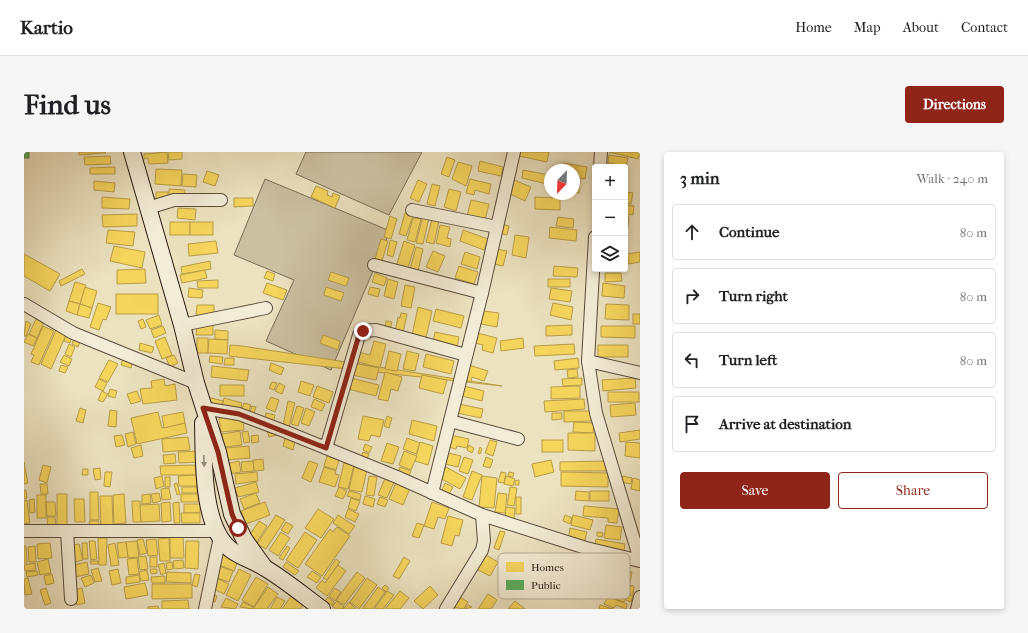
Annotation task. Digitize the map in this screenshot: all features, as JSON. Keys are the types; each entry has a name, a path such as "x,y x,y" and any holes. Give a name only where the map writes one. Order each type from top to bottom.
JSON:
{"main road":[{"path":"132,152 182,324 203,408 218,452 235,521 232,535 217,530"},
{"path":"203,408 205,488 217,530 230,549 264,567 322,609"},
{"path":"217,530 217,516 221,512 227,511 264,567"}],"street":[{"path":"432,493 482,293 514,152"},
{"path":"600,164 601,152"},
{"path":"148,208 174,200 222,200"},
{"path":"412,210 496,227"},
{"path":"374,265 482,293"},
{"path":"593,272 588,361 596,413 640,560 630,558"},
{"path":"24,304 73,333 196,383"},
{"path":"182,324 266,308"},
{"path":"326,448 359,335 363,331 376,330 466,355"},
{"path":"588,361 640,373"},
{"path":"203,408 239,414 326,448 482,515 586,548 608,553"},
{"path":"450,421 518,439"},
{"path":"446,609 482,550 484,541 482,515"},
{"path":"24,531 217,530 205,609"},
{"path":"67,531 71,599"},
{"path":"637,609 640,597"}],"shaded area":[{"path":"306,152 422,152 389,215 296,174"},
{"path":"265,179 390,231 331,370 266,341 294,280 234,255"}],"building: Homes":[{"path":"79,152 105,152 106,153 79,155"},
{"path":"167,152 168,163 149,164 148,158 144,159 144,154"},
{"path":"168,152 182,152 182,159 169,160"},
{"path":"520,152 549,152 547,162 519,156"},
{"path":"609,152 636,152 640,153 638,159"},
{"path":"609,155 628,158 626,164 608,163"},
{"path":"110,156 111,164 85,165 84,157"},
{"path":"447,157 455,160 449,177 441,174"},
{"path":"480,161 503,167 501,176 478,171"},
{"path":"458,162 472,166 466,186 452,179"},
{"path":"580,166 587,167 585,179 580,178"},
{"path":"115,167 115,174 90,174 90,168"},
{"path":"156,169 182,170 181,186 155,184"},
{"path":"523,170 544,174 544,183 522,178"},
{"path":"207,171 219,175 215,186 203,182"},
{"path":"183,174 197,175 196,187 182,186"},
{"path":"470,179 491,184 489,194 475,190 474,195 466,193"},
{"path":"418,180 427,184 419,202 410,198"},
{"path":"514,180 531,187 525,201 508,193"},
{"path":"94,181 115,183 114,192 94,190"},
{"path":"432,184 440,186 435,206 427,204"},
{"path":"316,186 328,191 327,195 332,197 333,193 340,196 335,208 311,197"},
{"path":"169,189 185,190 184,200 169,199"},
{"path":"449,189 461,192 456,211 444,207"},
{"path":"156,192 168,192 168,199 156,199"},
{"path":"628,192 633,193 631,204 628,204"},
{"path":"102,197 130,199 129,209 102,208"},
{"path":"535,197 544,197 544,200 560,200 560,210 535,209"},
{"path":"234,198 253,198 253,206 234,207"},
{"path":"471,200 489,204 485,220 467,216"},
{"path":"628,205 634,206 633,215 628,214"},
{"path":"178,208 196,209 195,220 177,218"},
{"path":"405,213 413,216 406,236 399,234"},
{"path":"137,214 137,226 103,227 102,215"},
{"path":"390,216 397,219 391,239 384,237"},
{"path":"423,216 429,218 423,244 416,243"},
{"path":"558,217 574,219 573,228 556,226"},
{"path":"413,218 421,219 415,242 407,240"},
{"path":"432,219 439,221 434,244 426,242"},
{"path":"170,222 190,222 190,235 170,235"},
{"path":"190,222 213,222 213,235 190,235"},
{"path":"501,224 509,226 507,235 499,233"},
{"path":"440,225 450,227 447,238 451,239 450,247 436,243"},
{"path":"550,227 577,230 576,241 549,238"},
{"path":"108,230 135,232 133,246 106,243"},
{"path":"463,230 488,239 484,250 460,241"},
{"path":"515,235 529,237 526,258 512,255"},
{"path":"381,239 388,241 382,261 375,259"},
{"path":"390,240 397,242 393,257 387,255"},
{"path":"216,241 218,253 189,256 188,244"},
{"path":"404,241 415,245 407,271 396,267"},
{"path":"114,246 145,252 142,268 110,261"},
{"path":"416,247 423,249 418,271 410,269"},
{"path":"497,249 507,251 503,266 494,264"},
{"path":"433,251 445,256 438,272 426,267"},
{"path":"465,252 480,257 477,269 461,264"},
{"path":"640,252 640,262 629,264 628,254"},
{"path":"24,254 60,274 50,291 24,276"},
{"path":"210,261 211,269 182,274 181,267"},
{"path":"459,266 478,272 474,284 455,278"},
{"path":"554,266 578,268 577,277 553,276"},
{"path":"82,269 85,274 61,286 59,281"},
{"path":"145,269 146,283 117,284 117,270"},
{"path":"205,270 207,278 182,283 180,275"},
{"path":"267,271 275,274 273,281 264,278"},
{"path":"331,272 349,278 346,286 328,280"},
{"path":"375,273 387,278 384,286 372,282"},
{"path":"605,273 621,273 622,281 605,282"},
{"path":"388,279 398,282 394,299 384,296"},
{"path":"548,279 570,279 570,287 548,287"},
{"path":"218,280 218,288 198,288 197,281"},
{"path":"75,282 86,285 80,304 69,301"},
{"path":"267,283 287,290 283,300 263,293"},
{"path":"603,283 625,286 624,298 602,296"},
{"path":"405,285 415,287 411,308 401,306"},
{"path":"85,287 97,291 92,308 80,304"},
{"path":"326,287 344,293 341,301 324,295"},
{"path":"370,287 380,289 378,297 368,294"},
{"path":"189,288 203,290 202,298 188,297"},
{"path":"551,288 572,291 570,302 549,299"},
{"path":"116,294 158,294 158,314 116,314"},
{"path":"69,301 80,304 77,315 66,311"},
{"path":"98,303 111,307 106,320 103,319 99,330 90,327"},
{"path":"553,303 573,307 571,320 550,315"},
{"path":"80,304 92,308 89,318 77,315"},
{"path":"606,304 629,305 629,320 605,319"},
{"path":"197,305 214,305 214,316 196,315"},
{"path":"418,307 432,311 426,338 412,335"},
{"path":"436,309 464,316 461,328 433,321"},
{"path":"483,311 499,313 497,327 481,324"},
{"path":"401,313 407,314 403,333 395,332 398,317 400,318"},
{"path":"633,314 640,314 640,324 633,324"},
{"path":"159,315 162,325 150,329 146,320"},
{"path":"36,319 44,322 37,338 29,334"},
{"path":"143,319 146,327 141,329 138,321"},
{"path":"26,321 31,324 26,336 24,336"},
{"path":"386,321 392,322 390,329 385,328"},
{"path":"197,323 213,324 213,335 196,335"},
{"path":"572,325 572,335 546,336 546,326"},
{"path":"43,326 54,331 39,365 31,362 34,355 31,354"},
{"path":"163,326 166,333 154,338 151,330"},
{"path":"601,326 635,326 635,338 601,337"},
{"path":"56,330 66,335 51,369 41,364"},
{"path":"215,330 228,331 228,340 215,339"},
{"path":"435,332 459,337 457,347 433,342"},
{"path":"477,333 497,338 493,353 482,350 483,345 475,343"},
{"path":"28,334 37,338 33,346 24,342"},
{"path":"66,335 72,337 70,343 64,341"},
{"path":"323,335 340,341 338,350 320,343"},
{"path":"165,337 172,355 162,359 155,341"},
{"path":"197,338 208,338 208,353 197,353"},
{"path":"523,338 524,348 501,351 500,341"},
{"path":"74,339 80,341 78,347 72,344"},
{"path":"209,339 228,340 227,354 208,353"},
{"path":"374,341 386,344 380,368 355,361 358,352 370,355"},
{"path":"140,343 154,347 152,353 139,350"},
{"path":"69,344 75,347 71,357 65,354"},
{"path":"574,344 575,354 535,356 534,346"},
{"path":"230,345 242,346 502,386 229,356"},
{"path":"598,345 628,345 628,357 598,357"},
{"path":"389,351 401,354 397,371 385,369"},
{"path":"407,351 419,354 415,371 403,369"},
{"path":"426,354 454,361 451,374 423,367"},
{"path":"64,355 72,359 69,366 60,362"},
{"path":"174,355 178,363 170,367 166,358"},
{"path":"210,356 223,357 222,364 209,362"},
{"path":"123,358 133,361 131,368 121,365"},
{"path":"225,358 234,358 234,365 224,365"},
{"path":"578,358 579,368 555,370 554,361"},
{"path":"109,360 118,364 108,382 99,378"},
{"path":"271,363 284,368 281,375 269,370"},
{"path":"354,363 379,368 376,380 352,375"},
{"path":"61,365 68,367 65,373 59,371"},
{"path":"469,365 488,371 484,381 472,377 471,382 464,379"},
{"path":"212,366 249,370 247,381 211,377"},
{"path":"577,369 578,377 568,378 567,370"},
{"path":"385,372 402,377 398,391 391,389 388,401 378,399"},
{"path":"422,375 447,380 443,394 419,388"},
{"path":"351,378 379,385 376,396 348,389"},
{"path":"582,378 582,385 563,386 562,379"},
{"path":"635,378 636,388 603,391 602,380"},
{"path":"99,379 107,383 103,391 95,387"},
{"path":"164,379 165,386 175,384 177,400 143,404 140,389 152,388 151,381"},
{"path":"301,381 314,385 310,396 298,392"},
{"path":"272,382 277,383 274,390 269,388"},
{"path":"279,383 285,386 282,394 275,391"},
{"path":"220,385 244,385 244,396 220,396"},
{"path":"317,386 333,392 329,403 313,397"},
{"path":"464,386 484,391 482,401 462,396"},
{"path":"580,386 580,398 551,399 551,387"},
{"path":"110,389 117,391 115,398 108,396"},
{"path":"102,391 108,394 103,402 98,400"},
{"path":"137,391 141,401 131,404 127,394"},
{"path":"608,392 639,392 639,402 608,402"},
{"path":"208,397 223,401 221,407 206,403"},
{"path":"271,397 279,400 275,412 266,408"},
{"path":"224,398 242,403 240,411 222,407"},
{"path":"314,399 325,404 322,411 311,407"},
{"path":"584,399 585,409 545,412 544,401"},
{"path":"288,401 295,403 289,427 283,426"},
{"path":"244,403 251,405 247,416 240,414"},
{"path":"635,403 636,415 611,417 610,405"},
{"path":"459,404 483,409 481,418 457,413"},
{"path":"252,406 256,407 253,417 249,416"},
{"path":"297,406 304,408 298,426 291,424"},
{"path":"80,408 86,410 83,423 76,421"},
{"path":"306,408 315,412 309,426 301,423"},
{"path":"110,410 117,411 116,427 108,426"},
{"path":"564,411 591,411 591,421 564,422"},
{"path":"158,412 162,428 185,423 187,433 137,444 131,418"},
{"path":"183,412 185,423 164,428 162,416"},
{"path":"266,413 275,415 273,424 264,421"},
{"path":"552,413 562,413 562,419 552,420"},
{"path":"243,416 244,430 221,432 219,418"},
{"path":"363,416 384,420 380,437 371,435 369,441 358,439"},
{"path":"387,416 392,418 389,428 384,426"},
{"path":"412,420 437,426 434,441 409,434"},
{"path":"574,422 594,423 593,433 573,432"},
{"path":"275,428 277,435 269,437 267,430"},
{"path":"640,430 640,439 620,442 619,433"},
{"path":"240,431 242,445 224,447 222,434"},
{"path":"248,431 250,442 244,443 242,432"},
{"path":"133,432 136,444 128,447 125,434"},
{"path":"568,433 595,433 595,451 568,450"},
{"path":"122,435 125,445 116,447 114,436"},
{"path":"258,435 259,442 252,443 251,436"},
{"path":"450,435 469,439 467,448 457,446 456,449 448,447"},
{"path":"188,437 190,450 163,452 162,439"},
{"path":"285,438 295,441 293,450 283,446"},
{"path":"407,438 420,443 416,454 403,449"},
{"path":"490,440 497,442 493,456 485,453"},
{"path":"542,440 563,440 563,452 542,452"},
{"path":"420,442 433,446 428,465 415,461"},
{"path":"626,442 640,443 640,458 625,456"},
{"path":"387,443 399,447 393,464 381,461"},
{"path":"365,444 372,447 369,453 363,450"},
{"path":"141,445 143,456 134,458 131,448"},
{"path":"469,445 474,448 472,453 467,450"},
{"path":"249,446 250,458 226,460 225,448"},
{"path":"480,447 482,449 480,454 478,453"},
{"path":"198,451 199,462 179,463 178,452"},
{"path":"404,451 417,456 411,470 399,465"},
{"path":"363,452 369,454 367,459 361,457"},
{"path":"448,453 461,456 458,467 445,464"},
{"path":"175,454 176,463 164,464 163,455"},
{"path":"327,456 339,460 336,470 324,466"},
{"path":"464,457 473,460 468,474 459,471"},
{"path":"486,457 493,460 490,468 483,466"},
{"path":"263,459 264,470 254,471 253,460"},
{"path":"551,460 554,472 535,477 532,464"},
{"path":"239,461 241,472 228,474 226,464"},
{"path":"253,461 254,471 242,472 241,462"},
{"path":"309,461 318,464 311,482 302,478"},
{"path":"606,461 606,471 560,471 560,462"},
{"path":"24,462 28,483 24,484"},
{"path":"344,463 354,465 348,489 338,487"},
{"path":"43,465 51,467 47,483 39,480"},
{"path":"195,465 196,475 161,475 160,466"},
{"path":"324,467 336,471 335,474 339,475 335,487 319,482"},
{"path":"354,467 367,470 362,492 349,490"},
{"path":"400,467 411,471 409,476 398,472"},
{"path":"446,467 466,478 460,489 440,478"},
{"path":"100,468 101,479 95,480 93,469"},
{"path":"83,469 88,469 88,475 82,475"},
{"path":"472,471 482,475 472,500 463,497"},
{"path":"105,472 112,472 110,487 104,486"},
{"path":"257,472 258,481 236,484 235,474"},
{"path":"501,472 506,473 504,483 498,482"},
{"path":"509,472 514,473 513,477 508,476"},
{"path":"561,472 608,473 608,487 561,486"},
{"path":"196,475 197,486 179,486 178,476"},
{"path":"162,476 164,486 156,489 154,478"},
{"path":"369,476 377,477 374,496 366,495"},
{"path":"386,476 395,480 387,498 378,495"},
{"path":"482,476 497,478 494,508 479,507"},
{"path":"506,476 515,479 513,486 504,484"},
{"path":"623,476 632,478 631,484 621,482"},
{"path":"165,477 170,477 170,487 165,487"},
{"path":"633,478 640,480 640,491 631,489"},
{"path":"397,480 411,486 403,505 389,499"},
{"path":"519,480 519,485 515,485 515,481"},
{"path":"256,482 259,492 238,497 235,488"},
{"path":"177,483 180,494 177,495 174,484"},
{"path":"445,483 453,487 449,494 442,490"},
{"path":"40,484 47,484 48,494 41,494"},
{"path":"182,487 197,487 197,493 182,493"},
{"path":"339,487 347,491 343,499 335,496"},
{"path":"510,487 517,488 514,506 507,505"},
{"path":"169,488 171,499 162,500 161,489"},
{"path":"24,490 26,490 27,498 24,499"},
{"path":"349,491 361,494 360,500 347,496"},
{"path":"576,491 589,492 589,501 575,500"},
{"path":"590,491 609,491 609,501 590,501"},
{"path":"90,492 98,492 99,520 90,520"},
{"path":"159,493 161,501 153,503 151,494"},
{"path":"256,493 260,503 244,509 240,499"},
{"path":"498,493 507,494 505,513 495,512"},
{"path":"57,494 67,494 67,526 57,526"},
{"path":"124,494 126,523 114,524 113,495"},
{"path":"150,494 151,503 142,504 142,495"},
{"path":"181,494 198,494 198,502 181,502"},
{"path":"37,495 46,495 46,518 37,518"},
{"path":"100,496 112,496 113,526 101,527"},
{"path":"365,496 375,499 373,507 363,504"},
{"path":"380,497 388,500 385,507 377,504"},
{"path":"516,497 521,497 521,514 516,514"},
{"path":"351,498 360,501 356,511 348,508"},
{"path":"34,499 35,512 30,513 29,500"},
{"path":"74,499 84,499 85,522 75,522"},
{"path":"27,500 30,523 24,524 24,501"},
{"path":"132,501 140,501 141,522 133,522"},
{"path":"46,502 55,502 56,516 47,516"},
{"path":"170,502 171,521 162,522 161,503"},
{"path":"179,502 180,523 174,523 173,503"},
{"path":"265,502 270,515 246,524 241,511"},
{"path":"432,502 449,508 445,519 438,517 434,529 424,526"},
{"path":"159,504 160,521 141,522 140,505"},
{"path":"184,504 200,504 200,513 184,513"},
{"path":"584,506 619,509 617,523 608,522 608,518 583,516"},
{"path":"506,507 515,508 514,520 505,519"},
{"path":"318,509 334,519 321,538 305,528"},
{"path":"348,509 359,514 355,522 345,517"},
{"path":"181,513 200,513 200,523 182,523"},
{"path":"276,515 285,520 266,549 257,544"},
{"path":"338,515 355,526 349,534 333,523"},
{"path":"565,515 572,518 570,524 563,521"},
{"path":"573,515 593,520 590,530 571,525"},
{"path":"448,516 463,520 459,536 455,535 452,546 441,543"},
{"path":"47,517 55,517 56,528 48,529"},
{"path":"89,521 99,521 99,527 90,528"},
{"path":"259,521 267,526 257,542 249,536"},
{"path":"286,522 293,526 288,534 281,530"},
{"path":"417,523 424,525 419,538 412,536"},
{"path":"606,525 622,527 620,540 604,538"},
{"path":"337,527 350,536 322,576 305,564 330,529 333,532"},
{"path":"570,528 587,532 584,544 568,540"},
{"path":"500,531 505,532 499,550 494,548"},
{"path":"281,532 290,538 278,556 269,550"},
{"path":"305,532 317,540 298,568 286,560"},
{"path":"597,532 603,533 602,537 597,536"},
{"path":"170,537 183,537 184,558 170,558"},
{"path":"98,538 107,538 106,565 99,565"},
{"path":"169,538 170,561 160,561 158,539"},
{"path":"143,539 147,553 140,555 137,540"},
{"path":"156,539 158,555 148,556 146,540"},
{"path":"596,539 625,544 624,551 595,547"},
{"path":"89,541 95,541 97,559 91,560"},
{"path":"137,541 139,557 128,558 126,542"},
{"path":"186,541 199,541 198,569 185,568"},
{"path":"126,542 128,557 119,558 117,543"},
{"path":"50,543 52,558 38,559 37,544"},
{"path":"82,543 87,543 88,559 83,559"},
{"path":"115,543 119,565 111,566 108,545"},
{"path":"79,544 83,560 74,562 71,545"},
{"path":"24,546 26,546 27,563 24,563"},
{"path":"35,546 36,562 29,562 28,547"},
{"path":"287,546 290,548 283,560 279,558"},
{"path":"224,553 239,558 234,571 219,565"},
{"path":"484,554 498,562 490,576 476,569"},
{"path":"146,556 148,569 140,570 138,557"},
{"path":"150,557 157,557 157,567 150,567"},
{"path":"404,557 410,561 399,579 393,576"},
{"path":"137,558 139,574 129,575 127,559"},
{"path":"48,559 51,573 40,575 37,562"},
{"path":"336,559 340,562 327,580 323,578"},
{"path":"183,560 184,568 174,569 173,561"},
{"path":"90,561 98,561 98,564 91,564"},
{"path":"87,562 89,574 75,577 73,565"},
{"path":"172,562 173,569 167,570 166,563"},
{"path":"286,562 299,571 295,575 283,567"},
{"path":"35,563 36,570 25,571 24,565"},
{"path":"164,563 166,573 161,575 158,565"},
{"path":"338,565 346,571 327,596 316,588 322,580 325,583"},
{"path":"219,566 233,571 229,582 214,577"},
{"path":"98,568 102,581 95,582 91,570"},
{"path":"118,569 121,583 112,585 109,571"},
{"path":"150,569 157,569 157,573 151,574"},
{"path":"239,569 251,575 238,601 226,595"},
{"path":"147,570 149,580 141,581 139,572"},
{"path":"37,571 38,575 27,577 26,572"},
{"path":"312,571 321,577 317,583 307,577"},
{"path":"167,572 191,573 191,583 166,582"},
{"path":"357,572 365,578 344,605 336,600"},
{"path":"630,572 632,572 630,583"},
{"path":"52,574 54,583 46,585 44,576"},
{"path":"195,574 200,575 197,587 192,585"},
{"path":"91,575 94,583 85,587 81,578"},
{"path":"139,575 140,582 126,584 126,577"},
{"path":"165,576 165,583 152,583 151,577"},
{"path":"256,577 268,584 254,607 242,600"},
{"path":"28,578 32,594 25,595 24,579"},
{"path":"216,578 229,584 224,594 212,588"},
{"path":"367,578 377,585 359,609 350,602"},
{"path":"145,583 148,595 126,599 124,587"},
{"path":"152,584 192,584 192,598 152,599"},
{"path":"385,585 389,588 386,592 382,588"},
{"path":"430,586 438,595 423,609 414,601"},
{"path":"630,586 634,586 633,594 630,594"},
{"path":"268,587 278,594 267,609 253,609"},
{"path":"378,587 385,592 373,609 362,609"},
{"path":"46,588 51,603 45,605 40,590"},
{"path":"82,588 85,603 77,605 74,590"},
{"path":"335,588 341,592 335,601 329,596"},
{"path":"387,591 394,595 383,609 376,609 375,608"},
{"path":"400,591 409,598 400,609 385,609"},
{"path":"210,593 217,596 215,602 207,599"},
{"path":"488,594 497,600 491,609 478,609"},
{"path":"292,595 304,604 300,609 282,609"},
{"path":"630,595 633,596 631,602 626,600 630,599"},
{"path":"277,597 285,601 280,609 270,609"},
{"path":"328,597 334,602 332,605 325,601"},
{"path":"460,597 468,602 464,609 453,607"},
{"path":"226,598 238,604 235,609 221,607"},
{"path":"607,599 613,599 627,604 626,609 616,605 614,608 604,604"},
{"path":"615,599 626,599 624,602"},
{"path":"188,600 189,609 162,609 162,601"},
{"path":"337,601 344,607 342,609 336,609 332,606"},
{"path":"515,601 525,609 508,609"},
{"path":"243,602 253,607 252,609 240,607"},
{"path":"349,602 356,609 343,609"},
{"path":"468,605 472,607 465,609"},
{"path":"600,605 613,609 599,609"},
{"path":"158,606 159,609 148,609 148,607"}],"building: Public":[{"path":"24,152 29,152 29,158 24,158"}],"route":[{"path":"238,528 232,514 222,476 218,452 203,408 239,414 326,448 359,335 363,331"}]}
